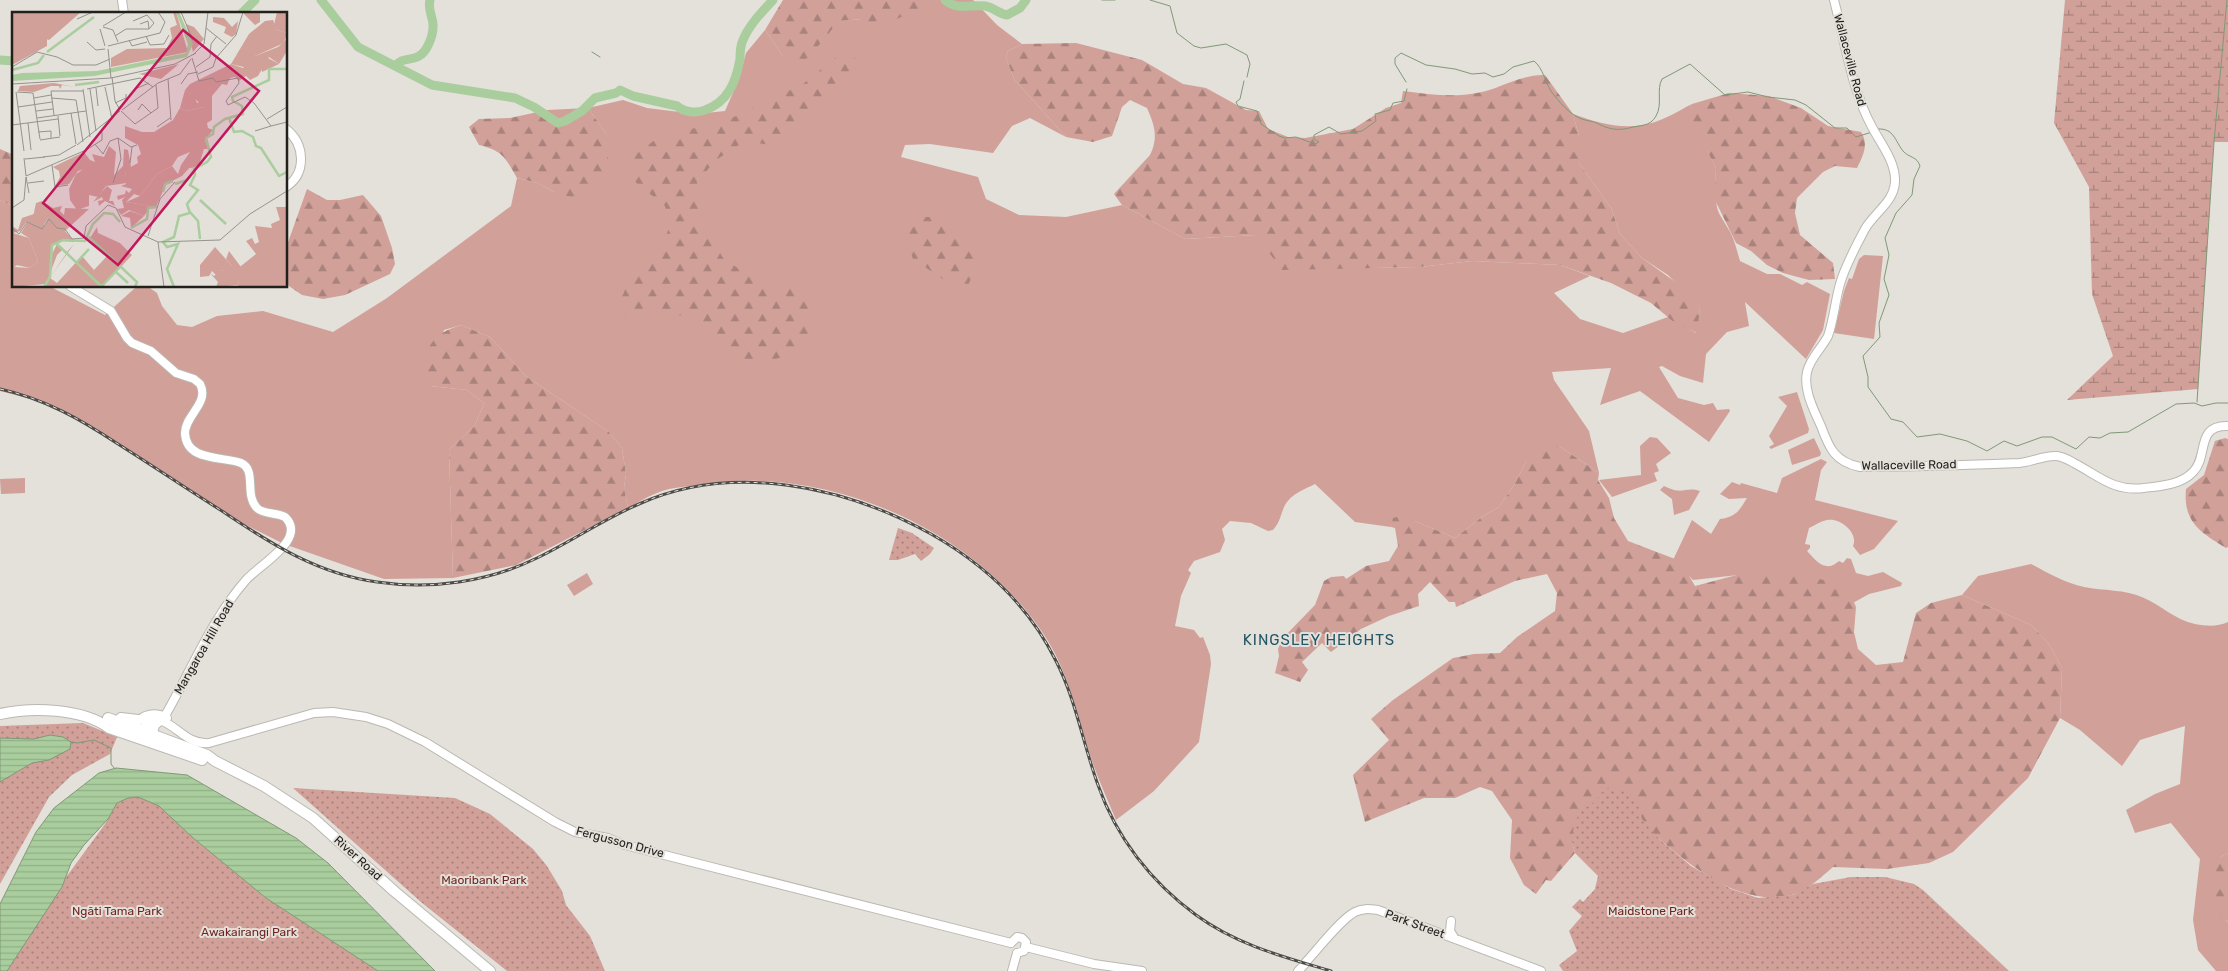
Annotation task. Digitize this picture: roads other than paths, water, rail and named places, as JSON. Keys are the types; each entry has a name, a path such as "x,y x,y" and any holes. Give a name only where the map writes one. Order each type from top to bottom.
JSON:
{"highway":[{"path":"0,714 24,710 53,710 104,720 137,730"},
{"path":"152,733 154,724 162,719"},
{"path":"104,720 109,728 137,730"},
{"name":"River Road","path":"137,730 152,733 200,752 264,786 313,818 394,890 490,971"},
{"name":"River Road","path":"137,730 206,761 215,761"}],"street":[{"name":"Wallaceville Road","path":"1834,0 1856,88 1877,137 1891,162 1895,178 1894,190 1887,202 1866,227 1840,282 1828,336 1807,372 1810,398 1828,445 1835,456 1847,463 1860,467 2022,463 2057,456 2068,460 2118,488 2131,489 2176,482 2187,478 2200,463 2204,441 2208,433 2216,428 2228,426"},
{"path":"288,131 296,140 302,159 298,175 288,186"},
{"name":"Mangaroa Hill Road","path":"73,288 111,311 132,343 151,351 176,373 194,379 200,384 202,396 185,429 188,442 195,451 207,457 240,463 244,466 249,474 253,504 264,512 285,517 291,527 290,537 281,549 254,571 226,605 162,719"},
{"name":"Fergusson Drive","path":"162,719 196,742 209,743 220,738 314,714 333,712 366,717 412,735 484,778 531,810 575,832 608,838 636,848 1011,943"},
{"path":"137,730 152,720 162,719"},
{"name":"Park Street","path":"1301,968 1345,919 1356,911 1367,908 1541,971"},
{"path":"1451,921 1450,934 1455,939"},
{"path":"1020,938 1026,942 1026,947 1023,952 1017,953 1012,951 1011,943 1014,939 1020,938"},
{"path":"1026,947 1094,964 1142,971"},
{"path":"1012,971 1017,953"}],"waterway":[{"path":"243,12 255,0"},
{"path":"321,0 358,47 432,85 515,98 534,107 558,123 582,111 595,98 616,93 620,90 633,96 677,106 690,112 702,111 720,102 730,90 736,76 741,45 746,34 773,0"},
{"path":"395,66 401,61 419,56 427,47 433,31 433,20 429,7 430,0"},
{"path":"945,0 959,6 988,7 1007,15 1020,8 1026,0"},
{"path":"1024,3 1029,0"},
{"path":"1102,0 1115,0"},
{"path":"1150,0 1170,6 1177,33 1194,46 1201,48 1226,44 1247,55 1250,64 1247,77"},
{"path":"2197,402 2214,142 2227,0"},
{"path":"592,52 600,57"},
{"path":"1406,82 1395,64 1395,58 1401,53 1426,65 1455,69 1472,74 1485,73 1493,77 1504,74 1513,67 1534,61 1540,67 1551,91 1569,111 1582,119 1605,127 1621,129 1644,125 1654,120 1659,107 1660,83 1662,79 1690,64 1725,95 1748,92 1768,97 1795,100 1806,105 1835,128 1847,128 1856,137 1872,132"},
{"path":"0,60 12,61"},
{"path":"1244,81 1240,99 1236,102 1238,106 1257,111 1261,124 1279,136 1285,138 1296,137 1315,144 1319,142 1314,139 1314,135 1329,127 1341,134 1362,131 1376,121 1375,114 1390,110 1393,103 1404,101 1407,89"},
{"path":"1878,129 1891,133 1903,151 1917,160 1920,166 1914,179 1912,195 1896,213 1885,238 1889,255 1884,279 1889,295 1879,323 1880,337 1863,356 1868,377 1868,387 1891,419 1903,422 1917,437 1940,434 1967,441 1987,451 2004,441 2017,446 2042,437 2052,437 2076,449 2089,437 2100,438 2110,433 2128,432 2176,404 2194,403 2202,406 2228,403"},
{"path":"71,742 77,743 94,740 111,748 111,764 115,769"}],"railway":[{"path":"0,389 32,398 76,418 259,535 296,556 335,572 377,582 418,585 438,584 459,582 499,573 537,558 613,516 639,504 675,491 712,484 750,482 788,485 825,492 862,503 898,517 931,534 969,559 1003,588 1033,622 1063,676 1098,785 1115,823 1137,857 1164,888 1196,915 1244,942 1296,961 1331,971"}],"district":[{"name":"KINGSLEY HEIGHTS","path":"1319,640"}],"park label":[{"name":"Maoribank Park","path":"484,880"},
{"name":"Ngāti Tama Park","path":"117,911"},
{"name":"Maidstone Park","path":"1651,911"},
{"name":"Awakairangi Park","path":"249,932"}]}
